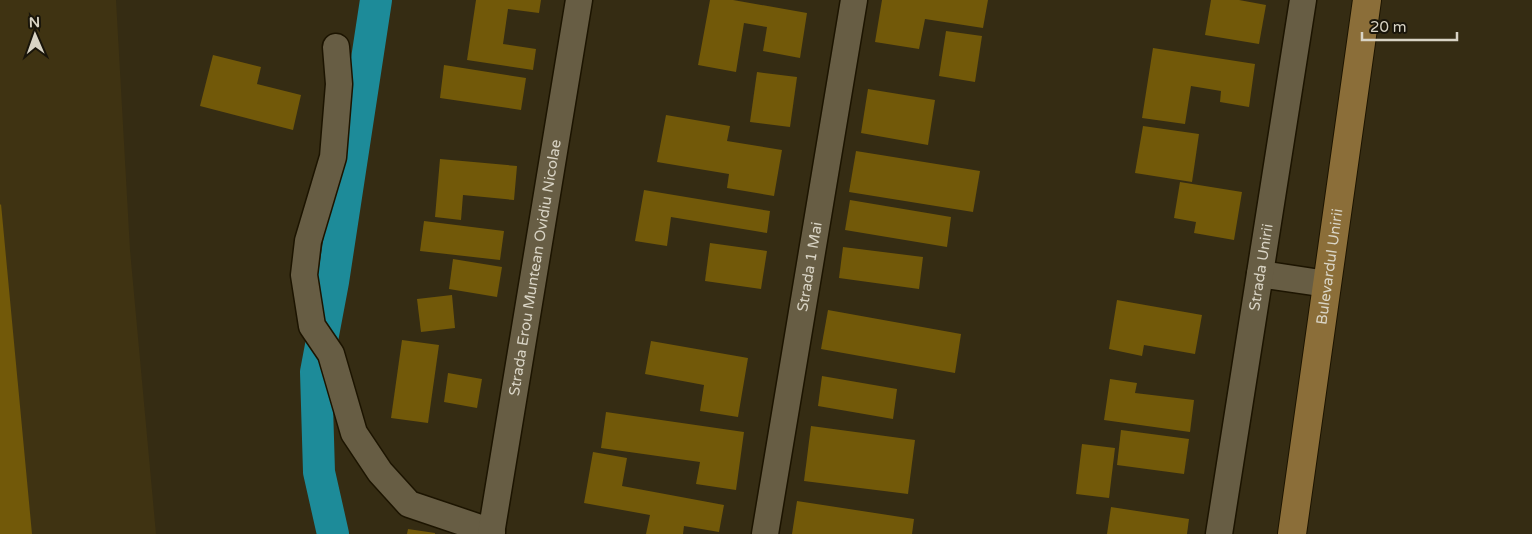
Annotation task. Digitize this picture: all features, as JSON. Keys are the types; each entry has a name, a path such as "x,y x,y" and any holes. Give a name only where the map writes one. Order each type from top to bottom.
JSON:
{"main road":[{"name":"Bulevardul Unirii","path":"1292,534 1367,0"}],"street":[{"name":"Strada Erou Muntean Ovidiu Nicolae","path":"491,533 579,0"},
{"name":"Strada 1 Mai","path":"765,534 854,0"},
{"name":"Strada Unirii","path":"1219,534 1303,0"},
{"path":"336,47 338,84 333,156 308,241 304,275 312,326 331,354 354,433 380,472 409,504 491,533"},
{"path":"1260,274 1328,284"}],"shaded area":[{"path":"0,0 116,0 130,250 156,534 0,534"}],"building":[{"path":"476,0 541,0 539,13 508,9 503,44 536,49 533,70 467,60"},
{"path":"710,0 733,0 807,13 800,58 763,51 767,27 744,23 736,72 698,65"},
{"path":"882,0 988,0 983,28 925,19 919,49 875,42"},
{"path":"1211,0 1239,0 1266,5 1259,44 1205,35"},
{"path":"946,31 982,36 975,82 939,76"},
{"path":"1153,48 1255,64 1249,107 1220,102 1221,91 1191,86 1185,124 1142,118"},
{"path":"213,55 261,67 257,84 301,95 293,130 200,106"},
{"path":"444,65 526,78 521,110 440,98"},
{"path":"757,72 797,77 790,127 750,122"},
{"path":"868,89 935,100 928,145 861,133"},
{"path":"666,115 730,126 727,141 782,150 774,196 727,188 729,174 657,162"},
{"path":"1143,126 1199,134 1192,182 1135,173"},
{"path":"856,151 980,171 973,212 849,192"},
{"path":"440,159 517,166 514,200 463,195 461,220 435,217"},
{"path":"1180,182 1242,192 1234,240 1194,233 1196,222 1174,218"},
{"path":"644,190 770,211 767,233 671,217 667,246 635,241"},
{"path":"850,200 951,217 947,247 845,230"},
{"path":"1,204 32,534 0,534"},
{"path":"424,221 504,231 500,260 420,251"},
{"path":"710,243 767,251 761,289 705,281"},
{"path":"843,247 923,257 919,289 839,278"},
{"path":"453,259 502,267 497,297 449,289"},
{"path":"452,295 455,328 421,332 417,299"},
{"path":"1117,300 1202,315 1195,354 1144,345 1142,356 1109,349"},
{"path":"828,310 961,334 955,373 821,349"},
{"path":"402,340 439,345 428,423 391,418"},
{"path":"651,341 748,358 738,417 700,411 704,385 645,374"},
{"path":"448,373 482,379 477,408 444,402"},
{"path":"822,376 897,389 893,419 818,406"},
{"path":"1110,379 1137,383 1135,393 1194,400 1190,432 1104,420"},
{"path":"606,412 744,432 736,490 696,484 700,462 601,448"},
{"path":"811,426 915,440 908,494 804,481"},
{"path":"1121,430 1189,439 1184,474 1117,465"},
{"path":"1082,444 1115,448 1109,498 1076,494"},
{"path":"593,452 627,458 622,486 724,505 719,532 684,526 683,534 646,534 650,515 584,503"},
{"path":"797,501 914,519 912,534 792,534"},
{"path":"1111,507 1189,519 1187,534 1107,534"},
{"path":"408,529 435,533 435,534 407,534"}],"waterway":[{"path":"333,534 319,472 316,372 333,282 376,0"}]}
